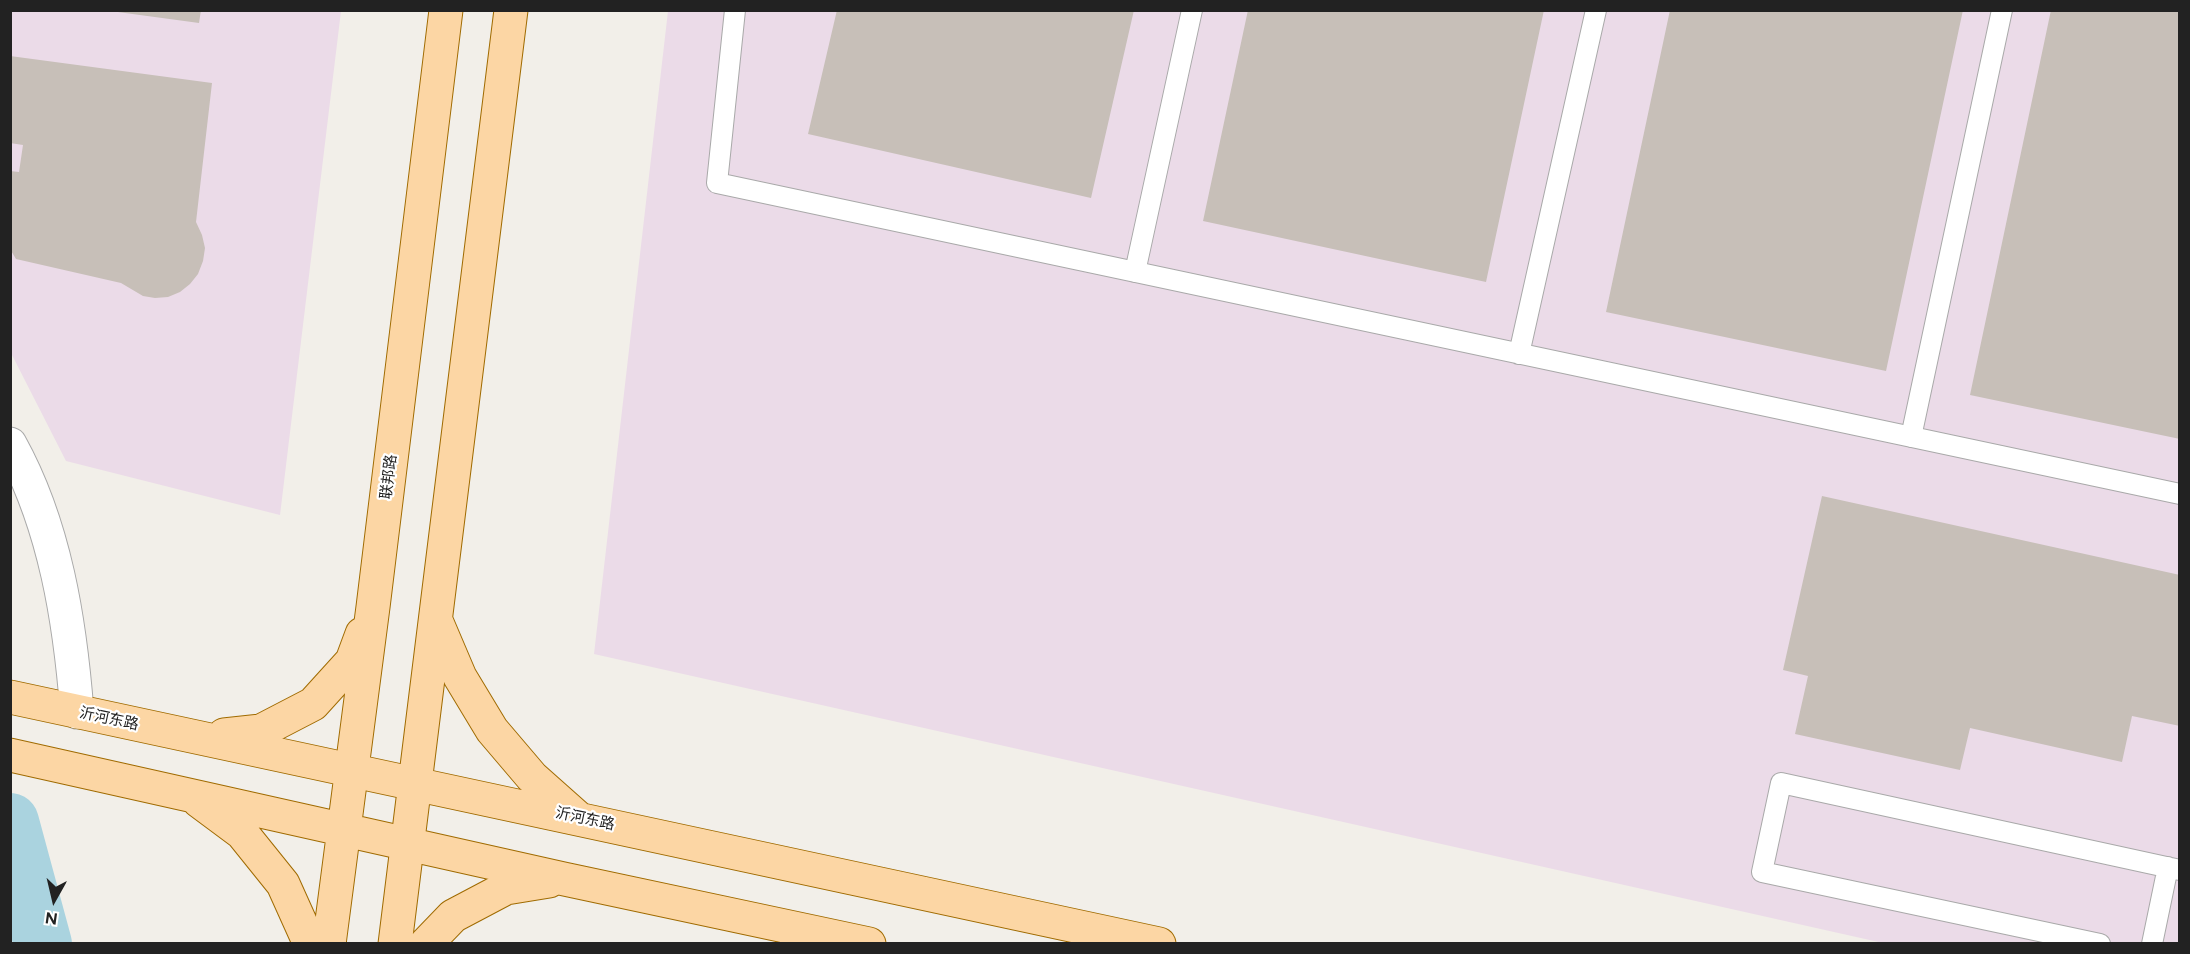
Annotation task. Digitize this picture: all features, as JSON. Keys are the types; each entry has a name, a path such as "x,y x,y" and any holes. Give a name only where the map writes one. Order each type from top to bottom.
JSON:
{"main road":[{"name":"联邦路","path":"329,944 446,10"},
{"path":"395,944 511,10"},
{"path":"204,738 261,731 313,704 352,661 373,607"},
{"path":"436,620 460,677 492,730 532,777 578,818"},
{"name":"沂河东路","path":"10,697 1159,944"},
{"path":"10,755 564,879 868,944"},
{"path":"190,794 242,833 283,884 310,944"},
{"path":"426,944 453,915 506,888 564,879"}],"street":[{"path":"10,444 41,515 60,582 72,651 77,712"}],"lane":[{"path":"735,10 717,183 2180,494"},
{"path":"1136,272 1192,10"},
{"path":"1519,354 1596,10"},
{"path":"1911,437 2002,10"},
{"path":"2100,944 1762,872 1781,783 2174,868 2152,944"}],"shaded area":[{"path":"11,11 341,11 280,515 66,461 11,353"},
{"path":"668,11 2179,11 2179,943 1883,943 594,654"}],"building":[{"path":"103,10 201,10 199,23"},
{"path":"837,10 1134,10 1091,198 808,134"},
{"path":"1248,10 1544,10 1486,282 1203,221"},
{"path":"1670,10 1963,10 1886,371 1606,312"},
{"path":"2051,10 2180,10 2180,439 1970,395"},
{"path":"10,56 212,83 196,222 205,248 198,274 180,292 168,297 143,296 121,283 16,259 10,249 10,171 19,172 23,145 10,143"},
{"path":"1822,496 2180,575 2180,726 2132,716 2122,762 1970,728 1960,770 1795,734 1808,676 1783,670"}],"waterway":[{"path":"10,822 43,944"}]}
